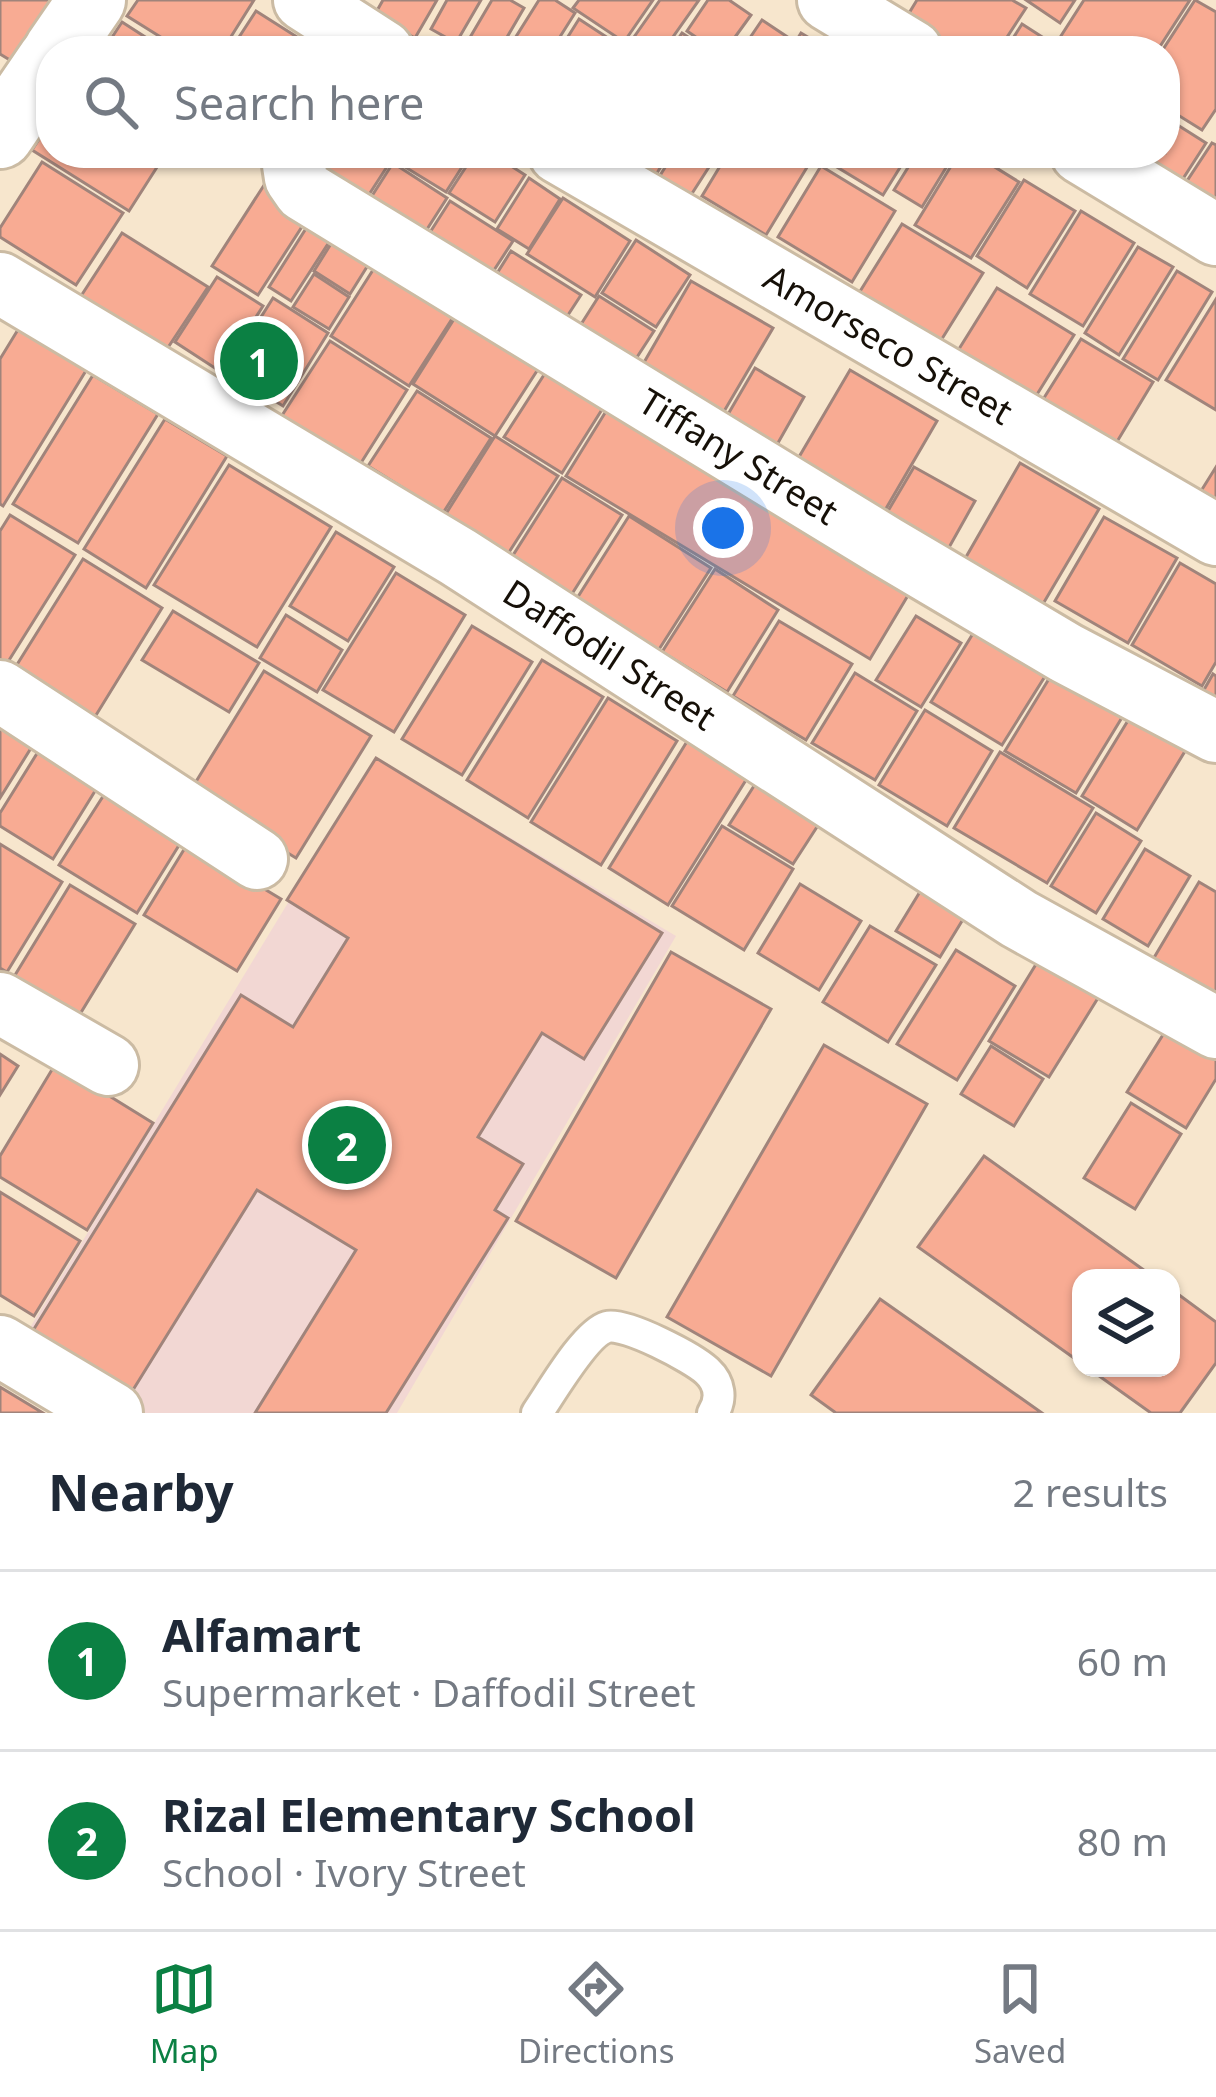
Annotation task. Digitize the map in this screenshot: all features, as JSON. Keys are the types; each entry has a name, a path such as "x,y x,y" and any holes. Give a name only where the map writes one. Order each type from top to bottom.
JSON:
{"street":[{"path":"68,36 92,0"},
{"path":"304,0 354,36"},
{"path":"828,0 887,36"},
{"path":"0,135 36,83"},
{"name":"Tiffany Street","path":"293,168 304,191 905,558 1216,732"},
{"name":"Amorseco Street","path":"585,168 1216,535"},
{"path":"1106,168 1216,235"},
{"name":"Daffodil Street","path":"0,283 458,557 1019,919 1216,1028"},
{"path":"0,691 257,859"},
{"path":"0,1003 108,1065"},
{"path":"0,1346 112,1413"}],"lane":[{"path":"537,1413 588,1340 604,1327 626,1326 706,1370 717,1385 719,1404 713,1413"}],"shaded area":[{"path":"376,758 676,936 397,1413 115,1413 14,1354"}],"building":[{"path":"0,0 67,0 44,36 36,36 36,48 23,68 0,54"},
{"path":"138,0 254,0 231,36 159,36 127,16"},
{"path":"383,0 437,0 416,36 374,16"},
{"path":"447,0 481,0 460,36 444,36 431,29"},
{"path":"492,0 510,0 524,8 508,36 471,36"},
{"path":"539,0 555,0 575,13 560,36 516,36"},
{"path":"579,0 653,0 628,36 615,36 573,8"},
{"path":"660,0 699,0 674,36 635,36"},
{"path":"708,0 729,0 751,15 736,36 694,36 687,31"},
{"path":"917,0 1012,0 1026,8 1008,36 895,36"},
{"path":"1026,0 1075,0 1060,23"},
{"path":"1084,0 1190,0 1167,36 1061,36"},
{"path":"1195,0 1216,12 1216,109 1202,130 1180,116 1180,36 1172,36"},
{"path":"256,11 295,36 240,36"},
{"path":"579,19 605,36 568,36"},
{"path":"762,20 786,36 751,36"},
{"path":"122,22 144,36 113,36"},
{"path":"1022,24 1041,36 1014,36"},
{"path":"1180,127 1206,143 1157,219 1132,168 1180,168"},
{"path":"1212,143 1216,145 1216,249 1160,222"},
{"path":"38,168 52,168 123,213 76,285 0,237 0,228"},
{"path":"61,168 156,168 129,211"},
{"path":"324,168 386,168 359,210"},
{"path":"390,168 401,168 447,198 415,248 361,213"},
{"path":"407,168 461,168 446,192"},
{"path":"465,168 514,168 525,175 495,222 449,193"},
{"path":"629,168 660,168 651,183"},
{"path":"665,168 708,168 682,209 651,190"},
{"path":"719,168 807,168 766,235 702,196"},
{"path":"820,168 895,211 852,282 778,237"},
{"path":"839,168 900,168 883,195"},
{"path":"908,168 946,168 922,207 894,190"},
{"path":"950,168 996,168 1019,182 971,258 915,225"},
{"path":"529,178 560,199 529,249 497,229"},
{"path":"268,179 314,208 258,295 212,266"},
{"path":"1024,180 1075,211 1027,288 977,256"},
{"path":"563,198 630,241 595,297 527,254"},
{"path":"450,201 513,241 483,287 420,248"},
{"path":"1081,211 1134,243 1083,326 1030,294"},
{"path":"312,219 335,233 291,301 269,287"},
{"path":"902,224 983,273 935,350 854,301"},
{"path":"339,231 375,254 350,294 314,271"},
{"path":"122,233 208,287 167,349 81,296"},
{"path":"636,240 690,275 656,327 602,293"},
{"path":"1138,247 1173,267 1119,355 1085,333"},
{"path":"511,251 581,295 553,338 484,294"},
{"path":"380,259 459,308 409,386 331,336"},
{"path":"1177,271 1212,292 1158,380 1123,359"},
{"path":"314,274 349,297 329,329 293,307"},
{"path":"217,277 263,306 221,372 175,342"},
{"path":"691,281 773,328 716,425 635,378"},
{"path":"997,288 1074,335 1031,404 954,357"},
{"path":"599,296 654,331 626,374 571,340"},
{"path":"273,298 328,333 283,406 227,371"},
{"path":"1216,299 1216,410 1166,380"},
{"path":"461,308 544,360 495,436 413,384"},
{"path":"19,328 87,369 3,506 0,359"},
{"path":"1081,339 1153,382 1115,445 1042,401"},
{"path":"330,341 407,390 359,466 281,417"},
{"path":"551,364 608,400 562,473 504,437"},
{"path":"755,368 804,397 770,457 720,428"},
{"path":"850,370 937,421 877,524 789,474"},
{"path":"93,375 158,414 78,543 13,504"},
{"path":"417,391 491,438 443,513 368,466"},
{"path":"613,400 916,582 870,659 566,476"},
{"path":"165,419 227,456 146,588 84,549"},
{"path":"495,436 558,476 504,560 442,520"},
{"path":"1020,463 1099,509 1040,609 962,564"},
{"path":"229,465 331,527 257,647 154,585"},
{"path":"914,467 975,501 947,551 885,516"},
{"path":"1216,467 1216,523 1191,507"},
{"path":"562,478 622,515 570,597 510,560"},
{"path":"10,515 75,555 6,665 0,661 0,531"},
{"path":"629,516 711,568 656,654 574,603"},
{"path":"1104,517 1177,558 1128,643 1055,601"},
{"path":"336,532 394,567 348,641 290,606"},
{"path":"83,559 162,608 93,720 13,671"},
{"path":"1180,563 1216,584 1216,662 1202,686 1132,645"},
{"path":"715,569 778,610 727,692 662,652"},
{"path":"396,573 465,615 394,732 323,690"},
{"path":"173,611 259,663 229,712 142,660"},
{"path":"286,615 342,650 317,692 260,658"},
{"path":"916,616 961,643 921,707 876,680"},
{"path":"779,621 852,664 806,740 733,696"},
{"path":"472,626 532,662 462,775 402,739"},
{"path":"977,627 1049,670 1002,745 931,702"},
{"path":"542,660 603,697 528,818 467,780"},
{"path":"1058,664 1129,706 1076,793 1005,751"},
{"path":"264,671 371,736 296,858 189,793"},
{"path":"855,673 917,711 875,780 812,743"},
{"path":"1213,674 1216,676 1216,722 1193,709"},
{"path":"608,698 677,741 601,865 531,822"},
{"path":"1135,709 1190,743 1137,830 1082,796"},
{"path":"925,710 992,751 947,826 879,785"},
{"path":"0,718 36,740 0,798"},
{"path":"691,735 751,772 668,905 609,868"},
{"path":"41,747 100,783 53,859 0,826 0,813"},
{"path":"1000,752 1093,808 1047,883 954,828"},
{"path":"376,758 662,933 584,1059 542,1033 478,1137 523,1164 495,1210 508,1218 386,1413 255,1413 356,1250 257,1190 128,1398 29,1337 241,995 293,1027 348,938 287,900"},
{"path":"761,775 826,813 793,864 729,825"},
{"path":"109,787 186,834 137,913 59,865"},
{"path":"1096,813 1141,841 1096,913 1051,886"},
{"path":"722,826 793,869 744,950 672,906"},
{"path":"188,843 281,899 237,971 144,915"},
{"path":"0,844 62,882 7,972 0,968"},
{"path":"1145,849 1190,876 1148,946 1103,919"},
{"path":"929,877 973,903 940,957 896,931"},
{"path":"1199,882 1216,892 1216,999 1152,961"},
{"path":"800,884 861,921 819,990 758,953"},
{"path":"70,885 135,924 77,1019 12,980"},
{"path":"870,926 936,965 888,1042 823,1002"},
{"path":"956,950 1015,986 957,1080 897,1044"},
{"path":"671,952 771,1009 616,1278 516,1221"},
{"path":"1038,961 1098,998 1049,1077 989,1041"},
{"path":"1166,1030 1216,1060 1216,1079 1186,1128 1127,1092"},
{"path":"824,1045 927,1104 771,1376 667,1317"},
{"path":"991,1046 1043,1079 1014,1126 961,1094"},
{"path":"0,1054 18,1066 0,1095"},
{"path":"56,1063 153,1123 87,1230 0,1177 0,1156"},
{"path":"1131,1103 1181,1134 1135,1209 1084,1178"},
{"path":"984,1156 1142,1269 1072,1269 1072,1357 918,1247"},
{"path":"0,1192 80,1241 34,1316 0,1295"},
{"path":"1180,1296 1216,1322 1216,1363 1180,1413 1151,1413 1101,1377 1180,1377"},
{"path":"880,1299 1042,1413 836,1413 811,1395"},
{"path":"0,1387 43,1413 0,1413"}],"place":[{"name":"Alfamart","path":"259,361"},
{"name":"Rizal Elementary School","path":"347,1145"}]}
